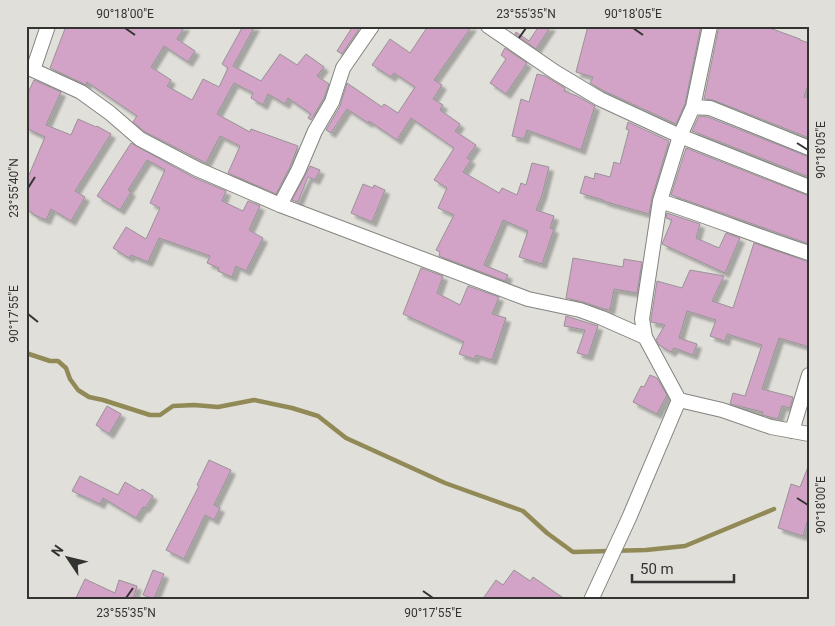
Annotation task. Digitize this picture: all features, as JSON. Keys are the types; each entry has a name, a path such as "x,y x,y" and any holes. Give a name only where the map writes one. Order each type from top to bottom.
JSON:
{"street":[{"path":"48,26 33,70 81,92 110,113 140,139 197,169 280,205 528,299 580,310 645,336"},
{"path":"280,205 298,171 315,130 332,102 343,68 372,26"},
{"path":"488,26 555,72 600,99 680,136 809,186"},
{"path":"591,600 629,518 678,400 645,336 642,319 660,201 680,136 693,107 710,26"},
{"path":"693,107 710,108 809,148"},
{"path":"660,201 809,253"},
{"path":"792,431 809,375"},
{"path":"678,400 722,410 771,427 809,434"}],"building":[{"path":"66,26 185,26 177,39 195,51 188,62 164,46 151,67 171,80 167,86 192,100 203,79 219,87 228,68 222,64 243,26 255,26 233,66 261,81 280,54 297,65 306,54 324,67 317,76 329,84 324,98 311,120 308,118 311,114 288,98 285,104 268,94 263,105 251,98 253,93 234,83 217,114 250,132 251,129 298,146 276,194 228,173 240,146 220,136 206,163 145,132 133,122 137,116 87,82 86,85 50,68"},
{"path":"353,26 361,26 342,54 337,51"},
{"path":"428,26 472,26 434,80 442,85 433,99 443,105 440,110 460,124 455,131 476,145 467,158 471,160 463,172 499,193 502,188 517,195 521,183 526,185 532,163 549,167 536,210 554,216 550,228 554,229 542,264 519,257 528,231 503,220 484,265 508,275 505,281 439,256 440,252 436,250 454,215 438,208 447,188 434,180 454,148 411,118 397,140 347,109 331,133 326,130 340,106 347,83 382,107 384,104 398,113 415,87 394,73 391,77 372,65 390,39 410,53"},
{"path":"539,26 551,26 536,49 515,34 516,32 529,41"},
{"path":"588,26 701,26 685,104 676,124 604,91 590,83 593,77 576,72"},
{"path":"719,26 764,26 809,43 809,82 804,97 809,98 809,138 713,100 704,99"},
{"path":"505,48 527,63 506,94 490,83 506,59 501,55"},
{"path":"537,74 545,76 565,88 564,91 595,106 581,150 527,130 524,139 512,136 521,99 529,102"},
{"path":"34,80 61,92 46,125 71,135 78,119 111,134 75,191 85,197 71,221 51,209 46,220 26,209 26,173 29,175 45,137 26,128 26,97"},
{"path":"699,116 708,117 809,157 809,177 692,131"},
{"path":"628,122 669,141 649,214 580,193 585,176 594,179 595,173 610,177 614,162 620,164 629,130 626,129"},
{"path":"131,143 193,177 226,191 222,201 243,211 248,201 260,206 249,230 263,238 246,271 236,266 232,277 218,271 219,268 207,263 210,256 159,238 148,262 131,255 129,258 113,248 126,227 146,239 160,208 150,203 165,170 147,160 128,190 131,192 120,210 97,196"},
{"path":"686,148 809,196 809,244 671,195"},
{"path":"310,166 320,170 315,180 308,177 298,202 292,200"},
{"path":"363,184 373,188 374,185 385,190 372,222 351,213"},
{"path":"667,213 700,224 696,238 719,248 726,233 740,238 725,273 662,244 672,220 666,218"},
{"path":"754,243 809,262 809,347 779,338 762,389 793,397 790,408 782,406 778,419 762,415 763,412 730,404 733,393 745,396 762,345 727,334 725,341 710,336 716,320 687,311 679,338 697,344 693,355 674,348 671,352 659,345 656,340 665,325 651,322 657,281 682,288 690,270 724,276 712,301 733,308"},
{"path":"573,258 623,267 624,259 642,262 637,293 614,289 610,310 566,298"},
{"path":"421,268 443,276 437,293 460,305 468,286 499,297 492,314 506,318 492,360 476,355 474,359 459,354 464,342 403,314"},
{"path":"566,316 598,326 588,356 577,353 585,330 564,326"},
{"path":"650,375 657,378 667,395 657,414 633,402 641,386 644,387"},
{"path":"107,406 121,414 109,434 96,425"},
{"path":"209,460 231,470 214,505 220,508 214,520 205,515 184,559 166,550 199,486 197,485"},
{"path":"808,467 809,516 803,536 778,528 791,484 800,487"},
{"path":"80,476 118,495 125,482 153,496 136,518 103,498 100,504 72,491"},
{"path":"153,570 164,574 154,599 143,595"},
{"path":"514,570 530,581 533,577 566,600 482,600 496,580 503,585"},
{"path":"85,579 115,593 119,580 137,586 133,600 75,600"}],"waterway":[{"path":"26,353 50,361 58,361 66,368 70,379 78,390 89,397 150,415 160,415 173,406 218,407 254,400 318,416 346,438 445,483 523,511 547,533 573,552 646,550 685,546 774,509"}]}
